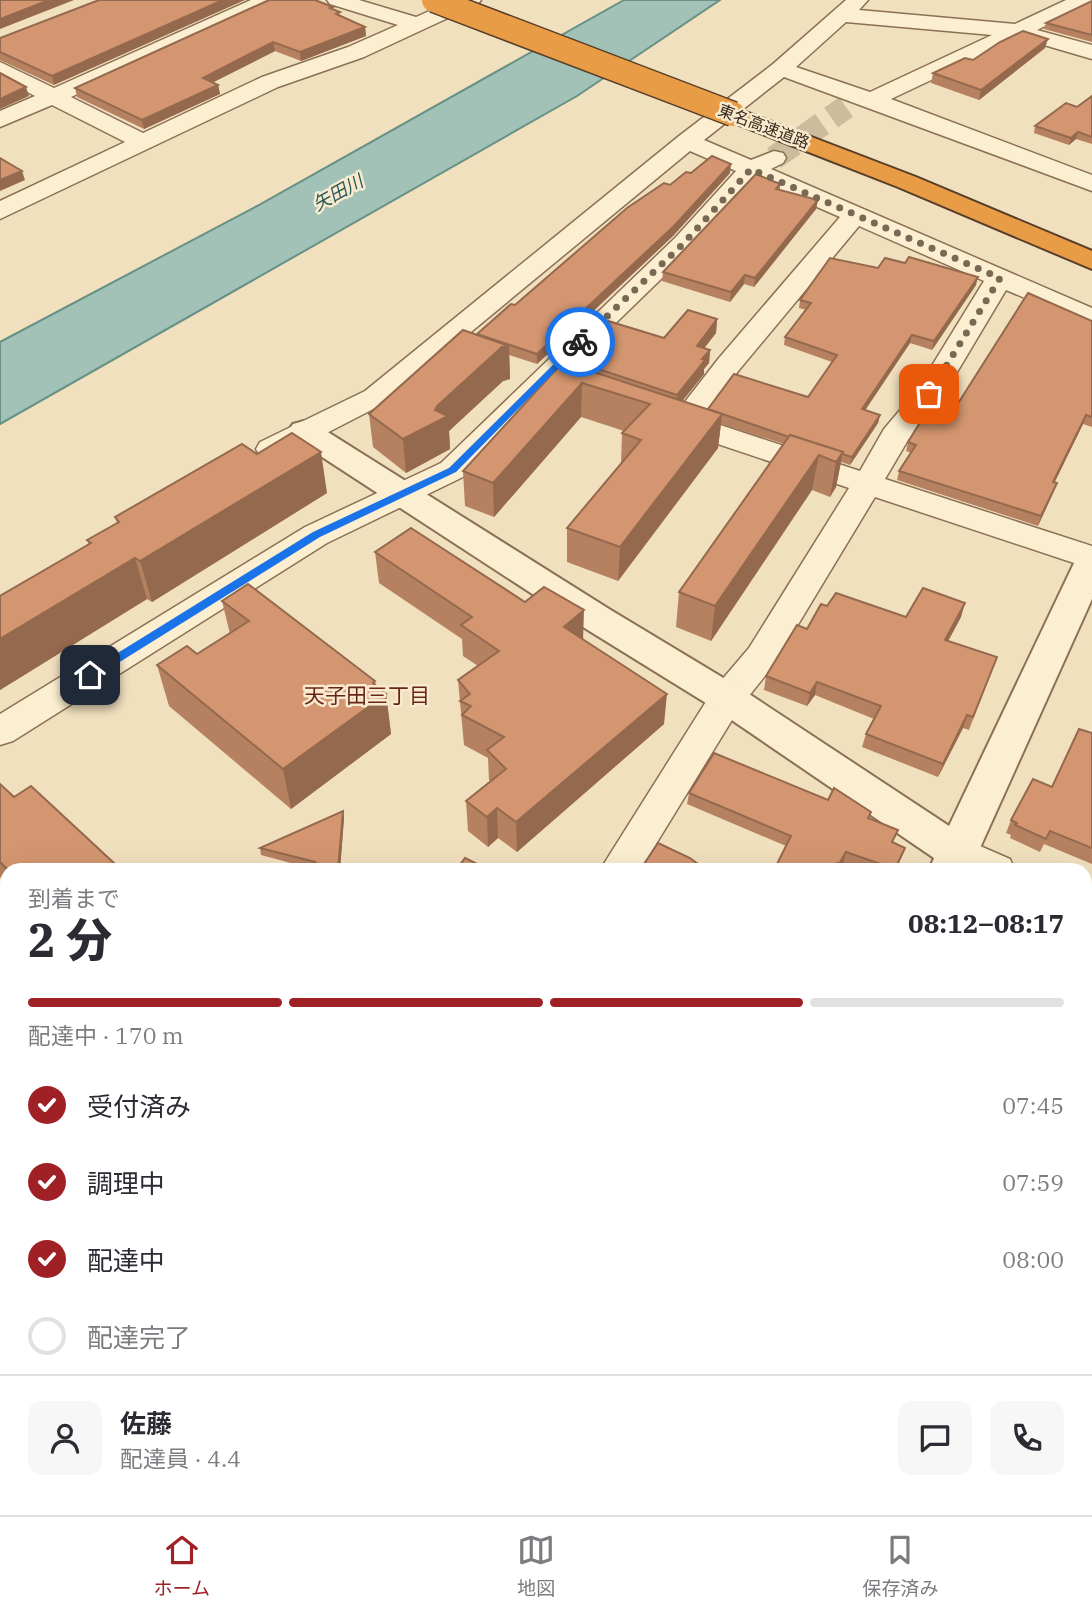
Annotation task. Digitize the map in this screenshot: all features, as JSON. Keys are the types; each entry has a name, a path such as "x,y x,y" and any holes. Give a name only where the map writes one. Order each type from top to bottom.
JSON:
{"highway":[{"name":"東名高速道路","path":"434,0 928,169 1092,238"},
{"name":"東名高速道路","path":"484,0 743,107 907,182 1092,261"}],"street":[{"path":"0,120 268,0"},
{"path":"337,0 415,24"},
{"path":"0,211 270,82 356,52 471,0"},
{"path":"243,465 304,430 375,397 454,348 687,141 781,69 858,0"},
{"path":"859,101 1083,0"},
{"path":"840,15 1019,31 1092,52"},
{"path":"0,69 144,143"},
{"path":"781,69 859,101 1092,184"},
{"path":"687,141 763,163 855,215 1092,318"},
{"path":"0,731 316,535 453,470 544,376 684,243 763,163"},
{"path":"684,423 729,364 855,215"},
{"path":"623,863 727,698 761,656 824,558 895,436 929,394 1000,278"},
{"path":"304,430 596,618 727,698 953,861 1092,559 646,410"}],"water":[{"name":"矢田川","path":"624,0 720,0 577,96 0,424 0,342 257,206"}],"building":[{"path":"0,0 49,0 0,19"},
{"path":"99,0 223,0 52,76 0,52 0,38"},
{"path":"269,0 315,0 333,7 330,8 340,12 336,14 365,27 300,52 273,42 203,78 218,85 142,120 75,88"},
{"path":"1092,1 1092,35 1046,23"},
{"path":"1023,31 1048,39 981,90 933,73 965,58 973,60"},
{"path":"0,73 26,87 0,99"},
{"path":"1092,96 1092,137 1078,132 1071,138 1035,126 1066,103 1077,107"},
{"path":"712,156 731,164 674,226 537,354 477,334 511,304 515,305 627,208 664,183 670,185 686,172 691,173"},
{"path":"0,158 22,171 0,180"},
{"path":"756,174 780,184 776,189 818,200 755,278 745,275 731,292 663,272"},
{"path":"909,257 978,277 934,341 912,335 862,409 880,415 852,457 708,409 734,374 808,397 837,355 785,337 811,303 800,300 830,258 878,268 885,258 905,263"},
{"path":"1028,293 1092,321 1092,417 1086,415 1053,482 1057,483 1041,516 899,471 916,445 908,442 919,424 931,411 940,414 944,409 950,411 954,404 957,405"},
{"path":"688,310 717,319 697,346 710,350 702,359 705,360 677,395 580,363 572,355 608,321 664,338"},
{"path":"463,330 509,346 502,347 437,406 435,410 448,416 403,439 369,414"},
{"path":"563,362 722,414 620,547 567,528 641,440 622,433 650,404 582,383 493,483 463,471"},
{"path":"292,433 321,452 140,561 135,558 0,639 0,596 91,543 87,540 119,522 115,517 242,444 257,454"},
{"path":"790,435 843,452 836,462 819,455 715,606 679,592"},
{"path":"411,528 525,602 544,587 584,610 564,627 667,694 516,822 497,808 487,817 466,801 506,769 487,750 504,737 462,715 471,706 460,701 470,694 458,680 499,651 461,625 472,617 375,552"},
{"path":"248,584 375,681 373,683 386,694 283,769 157,665 187,646 197,654 249,621 222,601"},
{"path":"923,588 965,603 945,640 997,657 973,717 967,715 943,764 866,734 881,706 817,682 810,693 766,676 797,625 807,629 821,604 827,606 836,593 906,617"},
{"path":"1079,729 1092,733 1092,848 1050,831 1046,839 1015,825 1017,823 1011,820 1033,779 1052,787"},
{"path":"714,753 828,800 834,788 871,812 868,818 898,830 892,842 905,848 898,863 878,863 846,852 840,863 778,863 791,836 689,793"},
{"path":"0,784 14,797 31,786 114,863 1,863"},
{"path":"343,811 339,863 316,863 260,848"},
{"path":"658,843 697,863 645,863"},
{"path":"465,858 475,863 461,863"}],"tunnel":[{"path":"774,158 846,107"}],"way so far":[{"path":"580,342 684,243 751,169 1000,278 929,394"}],"district":[{"name":"天子田三丁目","path":"367,696"}],"route":[{"path":"90,675 316,535 453,470 580,342"}]}
